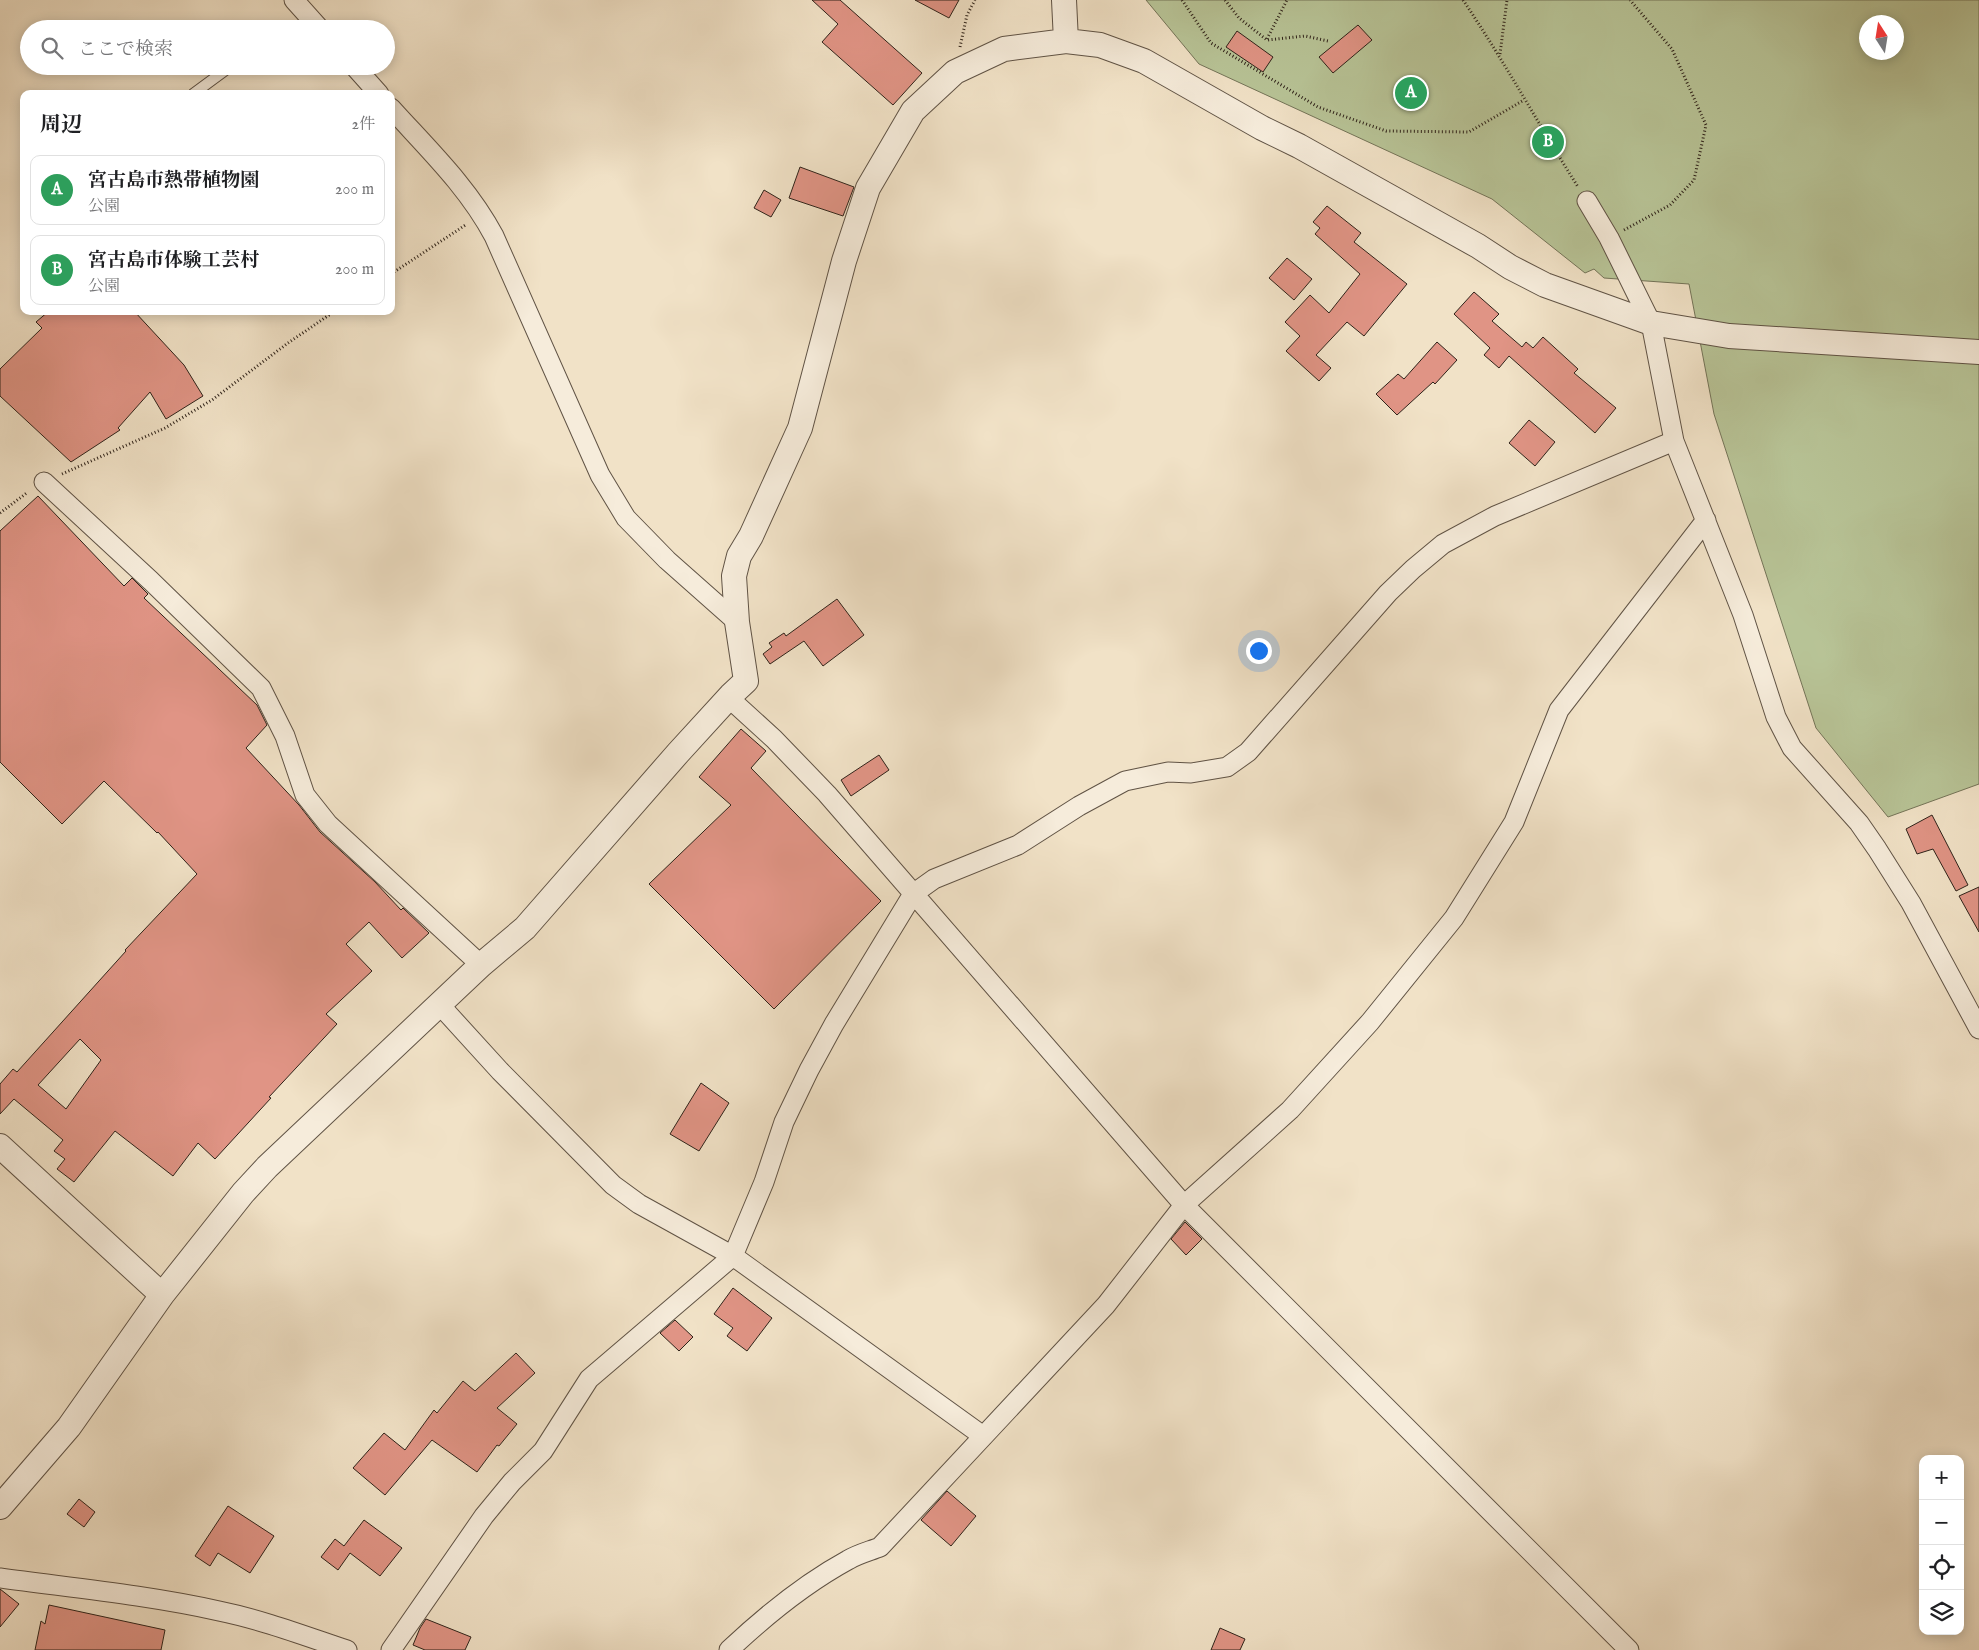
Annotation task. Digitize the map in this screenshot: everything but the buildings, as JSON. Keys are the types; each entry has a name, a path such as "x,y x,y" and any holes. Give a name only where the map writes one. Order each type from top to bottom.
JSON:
{"street":[{"path":"294,0 312,20"},
{"path":"1064,0 1066,41"},
{"path":"0,1507 69,1427 162,1296 243,1193 267,1167 439,1004 525,928 678,753 746,681 737,622 734,576 739,556 751,536 800,428 844,261 868,188 912,112 955,72 1004,50 1066,41 1100,44 1144,61 1478,246 1510,268 1546,285 1652,323 1729,336 1979,352"},
{"path":"362,75 375,90"},
{"path":"395,112 458,181 482,214 494,236 600,475 626,518 667,560 737,622"},
{"path":"1587,201 1609,238 1652,323 1674,441 1743,615 1776,718 1792,748 1859,823 1877,849 1911,903 1979,1029"},
{"path":"392,1650 484,1516 512,1482 543,1451 589,1379 733,1256 764,1182 784,1122 809,1070 834,1024 913,894 934,879 1018,845 1079,806 1125,781 1168,772 1191,773 1226,767 1248,752 1388,593 1413,569 1444,544 1495,516 1674,441"},
{"path":"44,482 151,580 261,688 285,736 305,795 328,824 481,965"},
{"path":"729,1650 760,1620 798,1592 849,1559 880,1547 1106,1305 1184,1205 1290,1110 1370,1022 1454,918 1514,822 1558,710 1706,520"},
{"path":"729,698 774,739 827,794 1184,1205 1629,1650"},
{"path":"439,1004 500,1071 613,1185 639,1204 733,1256 983,1436"},
{"path":"0,1146 162,1296"},
{"path":"0,1578 220,1611 347,1650"}],"lane":[{"path":"198,90 219,75"}],"path":[{"path":"955,72 967,15 975,0"},
{"path":"1182,0 1211,43 1318,106 1386,131 1469,132 1524,100"},
{"path":"1225,0 1239,18 1267,40 1305,36 1328,41"},
{"path":"1267,40 1287,0"},
{"path":"1464,0 1500,55 1524,100 1587,201"},
{"path":"1500,55 1507,0"},
{"path":"1609,238 1670,205 1694,180 1706,125 1672,49 1630,0"},
{"path":"395,271 482,214"},
{"path":"0,513 44,482 165,428 212,400 329,315"}],"green space":[{"path":"1146,0 1979,0 1979,784 1888,817 1816,728 1714,414 1689,284 1604,278 1594,269 1585,273 1492,199 1199,64"}],"place":[{"name":"宮古島市熱帯植物園","path":"1411,93"},
{"name":"宮古島市体験工芸村","path":"1548,142"}]}
